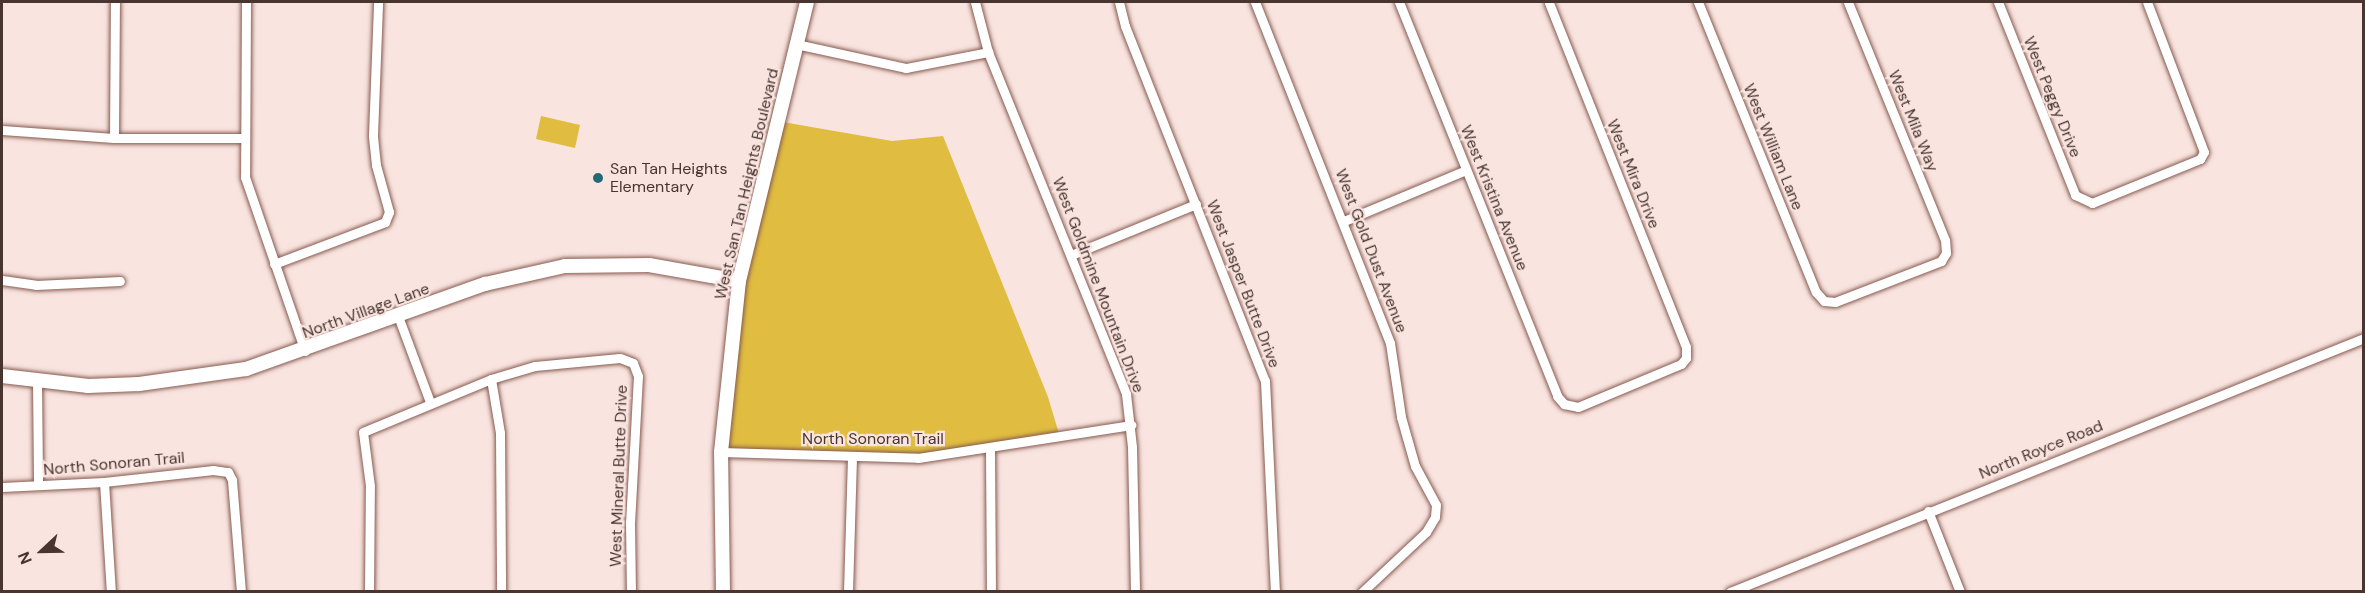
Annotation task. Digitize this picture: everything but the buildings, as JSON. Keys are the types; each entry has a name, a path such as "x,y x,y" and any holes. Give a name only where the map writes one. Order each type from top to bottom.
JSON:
{"street":[{"path":"114,138 116,2"},
{"path":"246,2 242,138 245,177 305,351"},
{"path":"274,264 385,222 389,212 376,165 373,135 378,2"},
{"name":"West San Tan Heights Boulevard","path":"723,591 721,452 739,281 807,2"},
{"name":"West Goldmine Mountain Drive","path":"975,2 988,52 1126,394 1131,425 1135,591"},
{"name":"West Jasper Butte Drive","path":"1119,2 1125,26 1265,381 1275,591"},
{"name":"West Gold Dust Avenue","path":"1255,2 1344,221 1390,343 1401,417 1415,466 1436,504 1435,517 1395,564 1362,591"},
{"name":"West Kristina Avenue","path":"1399,2 1557,396 1564,404"},
{"name":"West Mira Drive","path":"1549,2 1686,347 1686,358 1681,364 1578,407 1564,404"},
{"name":"West William Lane","path":"1698,2 1816,292 1824,301 1835,302 1941,261 1946,253"},
{"name":"West Mila Way","path":"1848,2 1945,240 1946,253"},
{"name":"West Peggy Drive","path":"1998,2 2075,195 2092,203 2200,159 2204,145 2147,2"},
{"path":"796,44 906,68 988,52"},
{"path":"2,130 114,138 242,138"},
{"path":"1344,221 1466,170"},
{"path":"1071,255 1196,204"},
{"name":"North Village Lane","path":"2,376 88,386 150,383 246,369 305,351 525,272 565,266 649,265 739,281"},
{"path":"2,280 36,285 120,281"},
{"path":"398,316 430,402"},
{"name":"North Royce Road","path":"1730,591 2364,338"},
{"name":"West Mineral Butte Drive","path":"491,379 564,362 620,358 633,363 638,376 630,522 631,591"},
{"path":"369,591 371,530 363,432 430,402 491,379 500,433 501,591"},
{"path":"37,381 38,485"},
{"name":"North Sonoran Trail","path":"721,452 918,458 990,450 1131,425"},
{"path":"990,450 991,591"},
{"path":"848,591 852,456"},
{"name":"North Sonoran Trail","path":"2,487 104,482 213,470 228,472 232,480 241,591"},
{"path":"104,482 111,591"},
{"path":"1928,511 1960,591"}],"shaded area":[{"path":"541,116 580,125 575,148 536,139"},
{"path":"777,121 892,141 943,136 1048,397 1060,437 946,456 721,452 728,368"}],"place":[{"name":"San Tan Heights Elementary","path":"598,178"}]}
